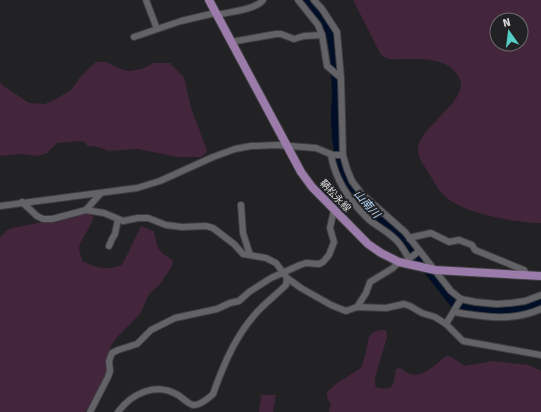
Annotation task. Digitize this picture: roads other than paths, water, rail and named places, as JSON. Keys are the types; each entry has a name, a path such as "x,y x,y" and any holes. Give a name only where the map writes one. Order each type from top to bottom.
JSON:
{"main road":[{"name":"鞆松永線","path":"208,0 286,147 305,177 334,210 368,244 381,253 399,262 416,267 434,270 541,276"}],"street":[{"path":"146,0 157,29"},
{"path":"134,36 181,21 231,12 259,4 263,0"},
{"path":"298,0 318,25 322,35 327,66 330,70 341,77"},
{"path":"314,0 322,9 336,32 340,55 342,155 352,181 361,192 404,232 440,278 461,301 511,304 541,295"},
{"path":"231,42 276,34 281,34 294,39 304,36 322,35"},
{"path":"0,206 22,202 100,194 148,186 213,157 235,149 251,146 277,145 286,147 316,148 332,155 342,155"},
{"path":"332,155 339,180 351,200 368,219 394,238 410,258 419,252"},
{"path":"86,210 100,194"},
{"path":"22,202 37,216 43,219 52,219 86,210 104,214 123,221 148,218 166,225 206,226 213,228 234,244 243,254 266,258 276,262 286,275 301,288 331,306 346,311 357,307 386,308 404,304 422,313 435,317 446,324 463,341 541,355"},
{"path":"241,205 243,233 250,255"},
{"path":"90,412 108,377 110,371 109,361 112,353 137,344 151,330 175,318 217,309 239,301 249,292 270,278 286,275 300,265 306,263 319,264 323,262 330,255 334,242 330,228 334,210"},
{"path":"109,246 115,234 118,219"},
{"path":"410,239 431,233 449,242 459,240 472,245 475,250 524,270 527,275"},
{"path":"357,307 366,293 370,282 393,268 399,262"},
{"path":"118,412 130,400 143,392 155,388 168,389 192,405 195,405 210,397 225,362 239,335 261,307 286,285 286,275"},
{"path":"446,324 461,301"},
{"path":"455,311 491,317 514,317 526,315 541,309"}],"waterway":[{"name":"山南川","path":"306,0 324,23 331,38 334,54 336,92 336,137 339,159 347,181 374,214 405,240 455,305 472,310 497,312 525,309 541,303"}]}
